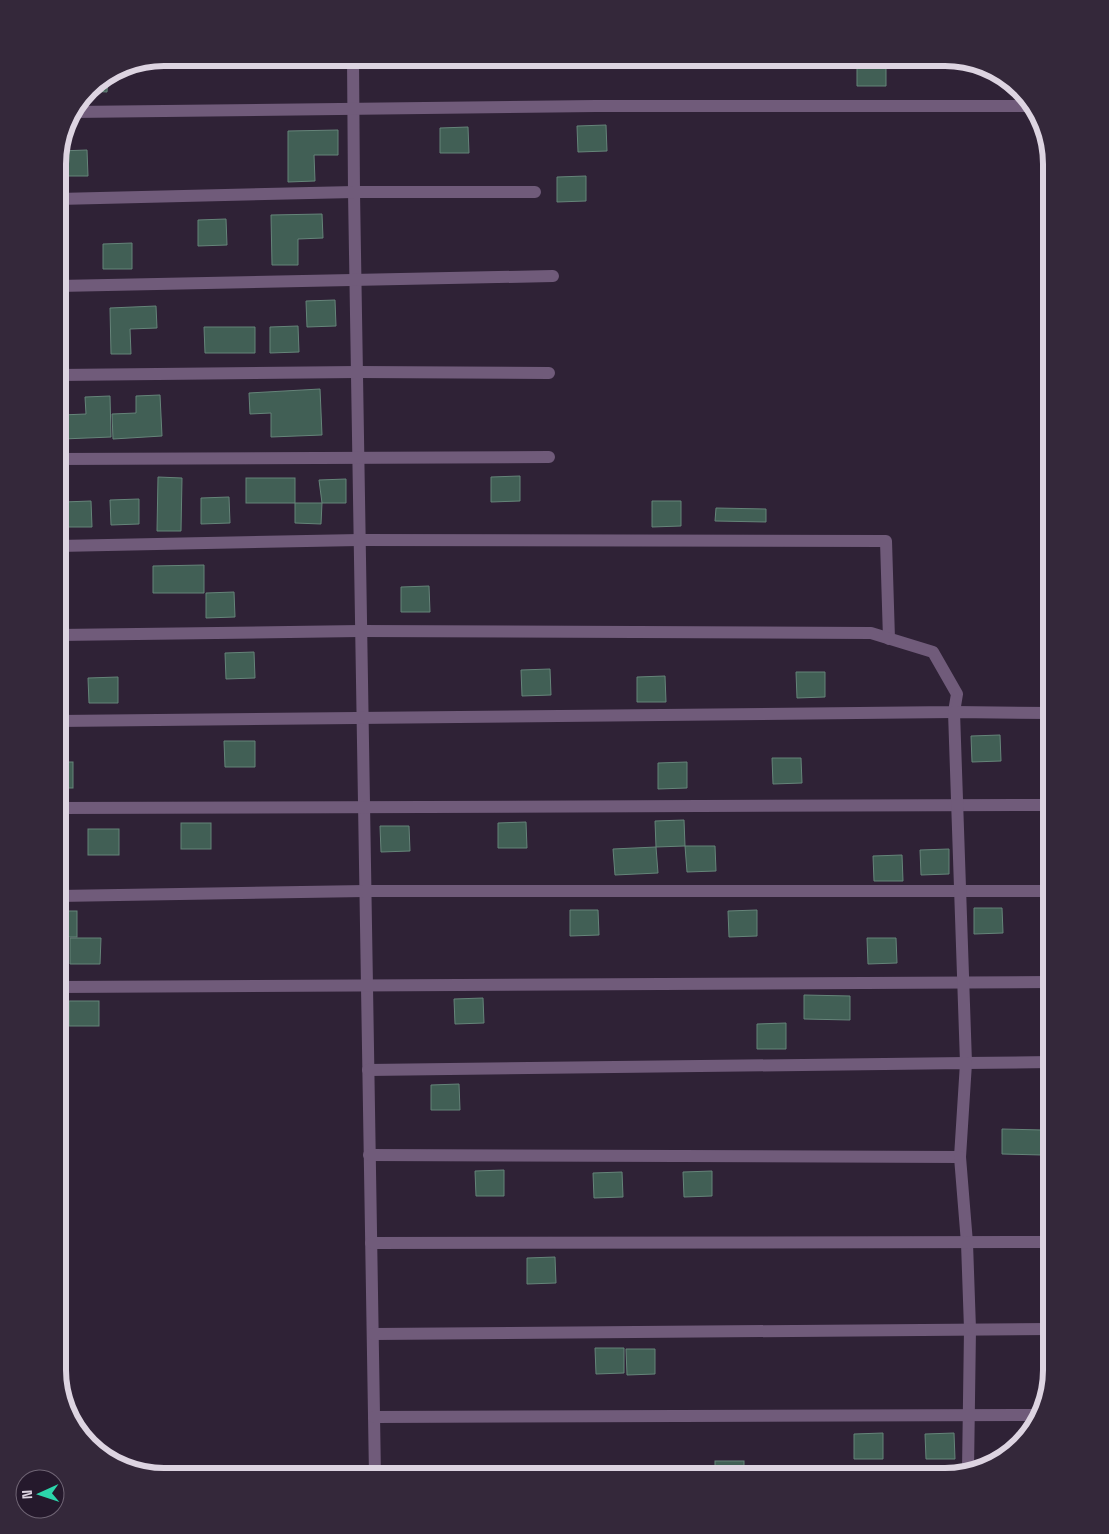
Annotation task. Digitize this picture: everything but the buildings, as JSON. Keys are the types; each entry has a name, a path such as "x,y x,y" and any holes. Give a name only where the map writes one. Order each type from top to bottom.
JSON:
{"street":[{"path":"353,66 360,631 375,1468"},
{"path":"82,112 596,106 1024,106"},
{"path":"66,199 354,192 535,192"},
{"path":"66,286 553,276"},
{"path":"66,375 357,372 549,373"},
{"path":"66,459 549,457"},
{"path":"66,546 359,540 886,541 889,639"},
{"path":"66,635 360,631 871,633 933,652 957,694 954,712 966,1063 960,1157 967,1243 970,1329 968,1464"},
{"path":"66,721 362,716 1043,713"},
{"path":"66,808 1043,805"},
{"path":"66,896 365,892 1043,891"},
{"path":"66,987 1043,982"},
{"path":"368,1070 1043,1062"},
{"path":"369,1155 960,1157"},
{"path":"371,1243 1043,1242"},
{"path":"373,1334 1043,1329"},
{"path":"374,1417 1032,1415"}]}
